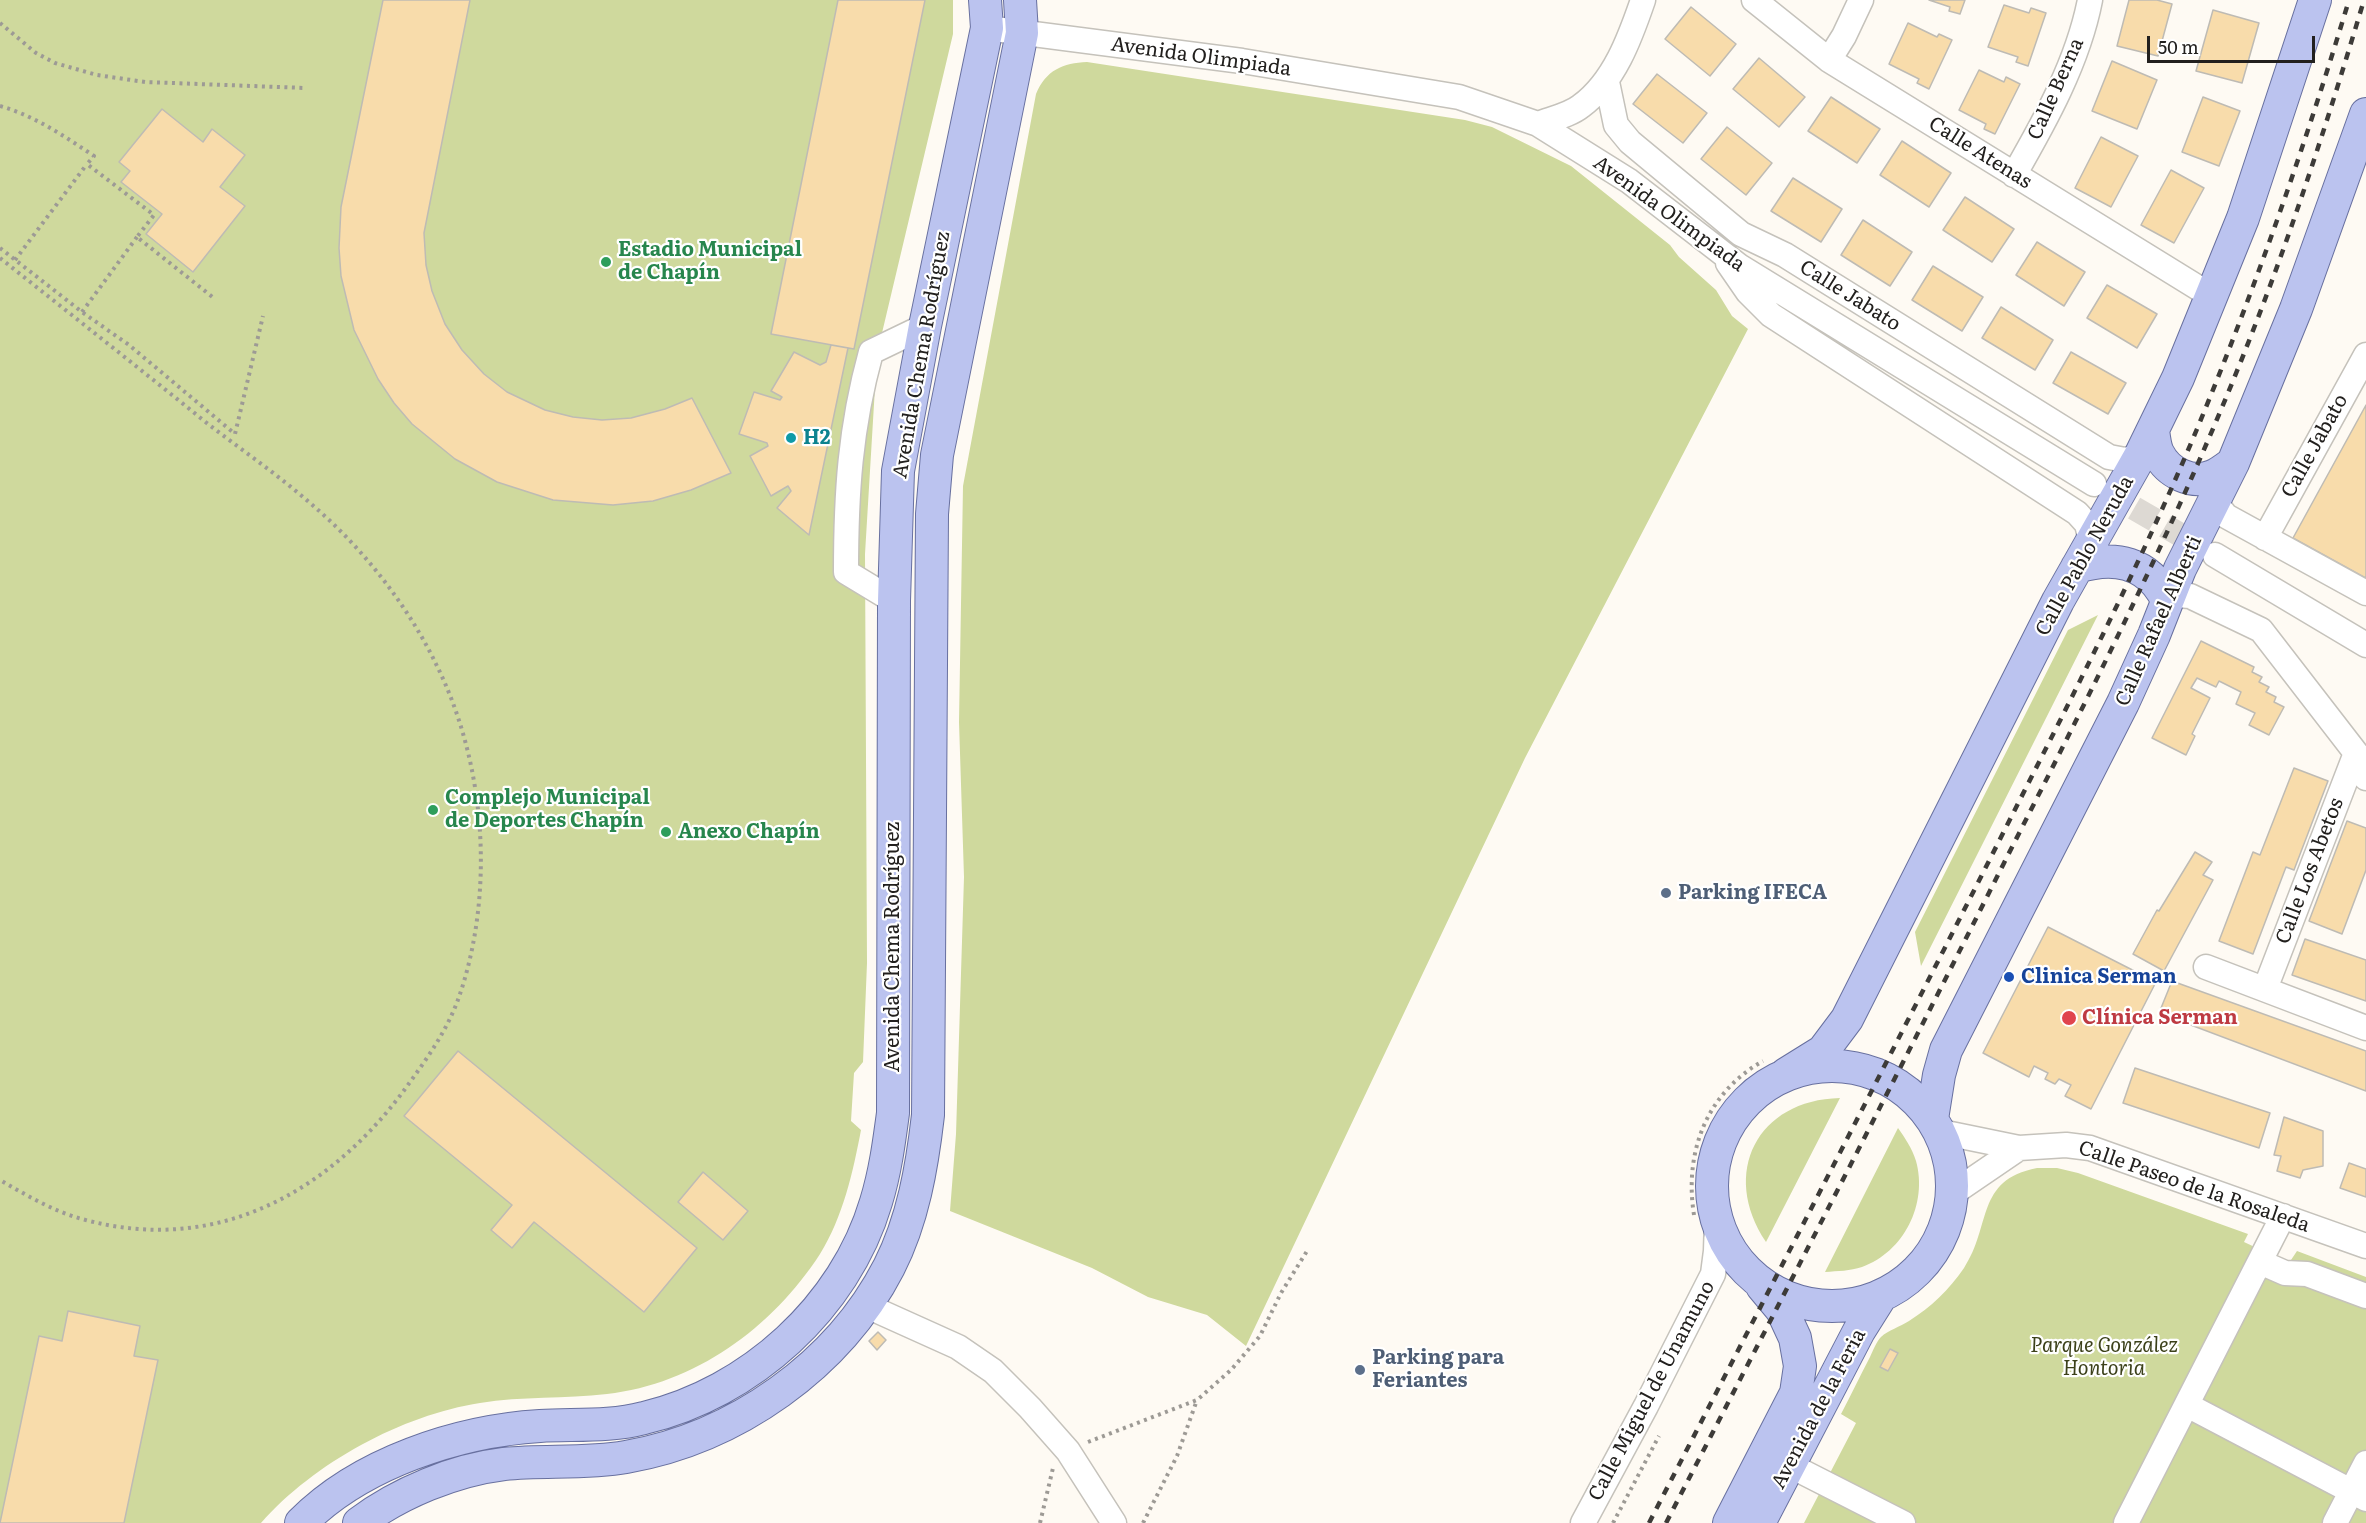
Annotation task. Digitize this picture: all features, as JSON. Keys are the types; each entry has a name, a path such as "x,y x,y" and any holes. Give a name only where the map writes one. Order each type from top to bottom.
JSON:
{"main road":[{"name":"Avenida Chema Rodríguez","path":"359,1523 374,1512 424,1487 468,1472 504,1464 592,1462 627,1457 704,1435 744,1415 784,1389 822,1356 867,1306 890,1266 908,1220 922,1168 928,1115 932,514 937,455 1022,33 1020,0"},
{"name":"Calle Pablo Neruda","path":"1758,1281 1732,1254 1717,1221 1712,1196 1712,1171 1721,1141 1729,1123 1745,1103 1764,1086 1823,1051 1846,1019 2084,554 2146,443 2178,378 2213,297 2270,142 2315,0"},
{"name":"Avenida Chema Rodríguez","path":"301,1523 352,1483 400,1459 453,1440 497,1431 541,1426 584,1426 644,1419 701,1399 749,1372 787,1341 826,1299 855,1252 876,1204 888,1155 893,1113 894,601 898,471 986,14"},
{"name":"Calle Rafael Alberti","path":"1937,1126 1939,1075 1946,1050 2123,704 2180,569 2233,464 2296,309 2366,114"},
{"path":"2146,443 2157,451 2167,467 2183,477 2199,480 2214,476 2233,464"},
{"path":"2084,554 2098,560 2117,561 2133,566 2150,575 2161,586 2168,600"},
{"path":"1758,1281 1786,1297 1817,1305 1849,1305 1881,1296 1909,1279 1931,1255 1947,1226 1953,1194 1951,1161 1937,1126 1925,1108 1896,1083 1861,1068 1823,1065 1786,1074"},
{"name":"Avenida de la Feria","path":"1729,1523 1796,1393 1800,1366 1795,1338 1782,1311 1758,1281"},
{"name":"Avenida de la Feria","path":"1759,1523 1859,1331 1881,1296"}],"street":[{"path":"1538,124 1580,108 1607,82 1634,26 1643,0"},
{"name":"Calle Atenas","path":"1754,0 1829,60 2213,297"},
{"path":"1829,60 1844,36 1861,0"},
{"name":"Calle Berna","path":"2014,175 2060,90 2086,20 2090,0"},
{"name":"Avenida Olimpiada","path":"986,14 1022,33 1242,61 1459,97 1538,124 1629,181 1721,254 2094,484"},
{"name":"Calle Jabato","path":"1607,82 1616,125 1630,142 1741,234 1785,255 2109,457 2125,460 2146,443"},
{"path":"1629,181 1685,205 1741,234"},
{"path":"1721,254 1748,292 1771,315 2077,513 2087,524 2084,554"},
{"path":"894,601 846,572 848,470 858,398 871,352 925,326"},
{"name":"Calle Jabato","path":"2265,538 2366,355"},
{"path":"2216,496 2219,507 2226,516 2366,593"},
{"path":"2215,555 2366,645"},
{"path":"2168,600 2178,595 2190,596 2261,630 2356,753 2366,778"},
{"name":"Calle Los Abetos","path":"2265,989 2356,753"},
{"path":"2206,967 2366,1028"},
{"name":"Calle Paseo de la Rosaleda","path":"1937,1126 2019,1148 2066,1145 2090,1148 2366,1246"},
{"path":"1953,1194 2019,1148"},
{"path":"2126,1523 2283,1216"},
{"name":"Calle Miguel de Unamuno","path":"1583,1523 1713,1274 1717,1221"},
{"path":"2260,1262 2285,1273 2307,1274 2366,1296"},
{"path":"867,1306 922,1329 967,1353 993,1371 1064,1446 1114,1523"},
{"path":"2187,1405 2359,1496"},
{"path":"2335,1523 2359,1496 2366,1463"},
{"path":"1789,1465 1903,1523"}],"path":[{"path":"0,22 14,36 55,63 97,75 145,82 305,88"},
{"path":"0,106 21,112 44,124 94,156 15,260"},
{"path":"82,312 154,215 87,164"},
{"path":"137,237 215,299"},
{"path":"0,248 82,312 129,345 235,434 263,316"},
{"path":"0,258 312,504 373,569 419,633 438,667 453,704 464,736 471,770 480,852 475,931 457,1002 443,1032 393,1105 367,1135 336,1165 304,1188 262,1208 224,1221 177,1229 130,1228 82,1219 62,1212 0,1180"},
{"path":"1040,1523 1064,1446 1095,1438 1197,1401 1231,1370 1260,1336 1281,1293 1307,1251"},
{"path":"1143,1523 1177,1456 1197,1401"}],"green space":[{"name":"Complejo Municipal de Deportes Chapín","path":"0,0 953,0 953,34 877,354 865,554 867,963 863,1062 854,1073 851,1121 861,1130 851,1178 835,1225 820,1254 779,1306 755,1328 700,1365 671,1378 639,1388 591,1396 528,1398 480,1403 420,1418 390,1430 333,1462 282,1501 261,1523 0,1523"},
{"path":"1087,62 1465,120 1492,127 1571,166 1670,245 1679,257 1716,290 1732,316 1748,329 1525,758 1246,1346 1207,1315 1148,1297 1092,1268 950,1211 956,1134 964,877 959,722 963,486 1036,94 1045,79 1056,69"},
{"path":"2098,615 1921,966 1915,932 2068,630"},
{"path":"1840,1098 1766,1242 1753,1216 1746,1191 1747,1167 1755,1145 1768,1126 1787,1112 1811,1102"},
{"path":"1898,1128 1916,1161 1919,1177 1919,1194 1909,1224 1901,1238 1877,1260 1862,1267 1825,1272"},
{"name":"Parque González Hontoria","path":"2037,1168 2057,1168 2078,1173 2248,1234 2244,1242 2289,1263 2297,1251 2366,1277 2366,1523 1804,1523 1856,1423 1841,1414 1878,1341 1887,1332 1925,1310 1946,1291 1973,1252 1994,1194 2003,1183 2017,1174"}],"building":[{"path":"383,0 470,0 424,233 426,265 432,291 445,324 462,350 484,374 507,392 545,410 573,417 602,420 631,418 665,409 692,398 731,473 691,490 653,501 613,505 553,500 497,482 455,459 412,424 394,403 378,379 354,330 341,276 339,248 341,207"},
{"path":"838,0 925,0 854,349 771,334"},
{"path":"1929,0 1965,0 1960,14 1949,11 1950,7"},
{"path":"2129,0 2157,0 2172,4 2158,56 2117,46"},
{"path":"2004,5 2029,13 2031,8 2046,13 2028,66 2016,62 2018,57 1988,47"},
{"path":"1691,7 1736,44 1710,76 1665,39"},
{"path":"2213,10 2259,23 2242,83 2196,71"},
{"path":"1908,23 1937,37 1939,34 1952,40 1929,89 1917,83 1919,79 1889,64"},
{"path":"1759,58 1805,97 1779,127 1733,89"},
{"path":"2112,61 2157,80 2137,129 2092,111"},
{"path":"1979,70 2004,82 2006,77 2020,84 1995,134 1984,129 1986,124 1959,110"},
{"path":"1657,74 1707,113 1683,143 1633,104"},
{"path":"1831,97 1880,129 1857,163 1808,131"},
{"path":"2203,97 2240,111 2219,166 2182,152"},
{"path":"162,109 203,142 212,129 245,155 220,187 245,206 193,272 146,234 162,214 121,182 130,171 119,162"},
{"path":"1727,127 1772,163 1746,195 1701,159"},
{"path":"2101,137 2138,156 2111,207 2075,188"},
{"path":"1902,141 1951,173 1929,207 1880,175"},
{"path":"2171,170 2204,188 2174,243 2141,225"},
{"path":"1793,178 1842,209 1821,242 1771,211"},
{"path":"1965,197 2014,229 1992,262 1943,230"},
{"path":"1863,220 1912,252 1890,286 1841,255"},
{"path":"2037,242 2085,272 2064,306 2016,275"},
{"path":"1933,266 1983,297 1962,331 1912,300"},
{"path":"2107,285 2157,314 2137,348 2087,318"},
{"path":"2001,307 2053,340 2035,370 1982,338"},
{"name":"H2","path":"831,345 848,348 809,535 777,508 791,491 788,486 771,496 750,456 768,446 767,443 739,434 754,392 780,400 782,397 771,391 794,352 820,365 826,362"},
{"path":"2071,352 2126,383 2108,414 2053,383"},
{"path":"2366,405 2366,578 2293,538"},
{"path":"2201,641 2254,667 2252,672 2262,677 2259,682 2269,687 2266,692 2276,697 2274,702 2284,707 2269,735 2249,725 2255,713 2236,704 2241,692 2219,681 2216,687 2197,678 2191,688 2210,698 2192,734 2195,736 2186,755 2152,738"},
{"path":"2294,768 2328,781 2294,870 2286,867 2253,954 2219,941 2253,852 2260,855"},
{"path":"2347,821 2366,828 2366,870 2342,934 2309,921"},
{"path":"2195,852 2212,862 2203,875 2213,880 2164,971 2133,954 2157,910 2159,911"},
{"name":"Clínica Serman","path":"2048,927 2156,982 2091,1109 2065,1096 2071,1085 2059,1079 2055,1084 2045,1079 2048,1073 2034,1066 2029,1077 1983,1053"},
{"path":"2305,939 2366,960 2366,1001 2292,975"},
{"path":"2172,981 2366,1051 2366,1091 2159,1013"},
{"path":"458,1051 697,1248 644,1312 534,1222 512,1248 491,1230 512,1205 404,1116"},
{"path":"2135,1068 2270,1113 2259,1148 2123,1103"},
{"path":"2284,1117 2323,1131 2323,1166 2303,1170 2300,1178 2277,1171 2281,1156 2274,1155"},
{"path":"2349,1163 2366,1169 2366,1197 2340,1188"},
{"path":"703,1172 748,1211 723,1240 678,1202"},
{"path":"68,1311 140,1326 134,1356 158,1360 124,1523 0,1523 39,1336 62,1341"},
{"path":"878,1332 886,1340 877,1350 869,1341"},
{"path":"1890,1349 1898,1353 1888,1371 1880,1367"}],"tunnel":[{"path":"2103,490 2208,551"}],"railway":[{"path":"1649,1523 1992,855 2098,644 2174,483 2259,270 2297,163 2349,0"},
{"path":"1666,1523 2041,790 2169,529 2227,396 2284,247 2364,0"}],"place":[{"name":"Estadio Municipal de Chapín","path":"606,262"},
{"name":"H2","path":"791,438"},
{"name":"Complejo Municipal de Deportes Chapín","path":"433,810"},
{"name":"Anexo Chapín","path":"666,832"},
{"name":"Parking IFECA","path":"1666,893"},
{"name":"Clinica Serman","path":"2009,977"},
{"name":"Clínica Serman","path":"2069,1018"},
{"name":"Parking para Feriantes","path":"1360,1370"}]}
